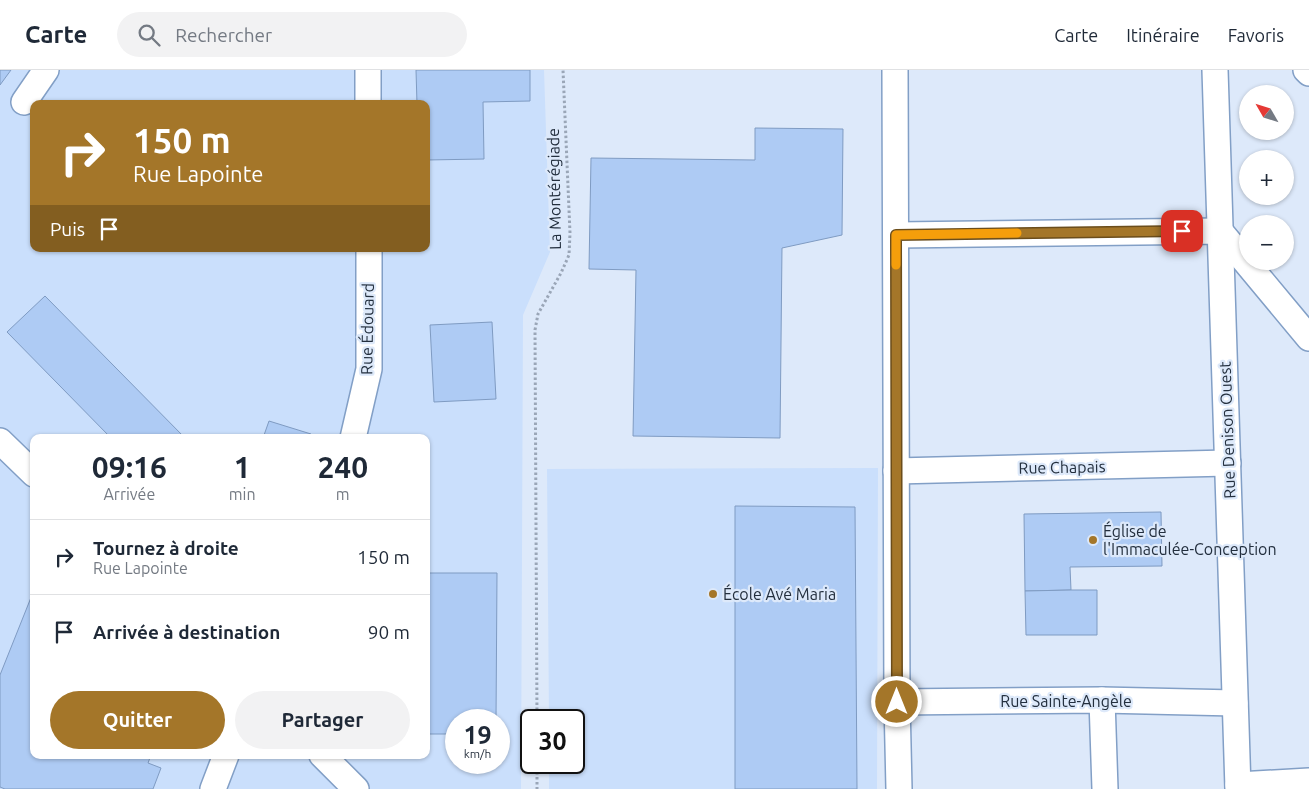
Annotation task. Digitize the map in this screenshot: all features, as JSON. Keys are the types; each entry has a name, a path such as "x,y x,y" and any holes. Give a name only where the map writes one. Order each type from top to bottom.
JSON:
{"street":[{"path":"24,102 46,70"},
{"path":"368,70 368,100"},
{"path":"895,70 897,702 899,789"},
{"name":"Rue Denison Ouest","path":"1215,70 1238,787"},
{"path":"1306,70 1309,73"},
{"path":"896,235 1220,231 1309,338"},
{"name":"Rue Édouard","path":"354,434 369,369 369,252"},
{"path":"0,441 30,470"},
{"name":"Rue Chapais","path":"896,471 1228,464"},
{"path":"1102,700 1105,789"},
{"name":"Rue Sainte-Angèle","path":"897,702 1102,700 1235,703"},
{"path":"212,789 224,759"},
{"path":"326,759 356,789"},
{"path":"1238,787 1309,781"}],"path":[{"name":"La Montérégiade","path":"537,709 535,330 538,314 569,255 570,233 563,70"},
{"path":"537,774 538,789"}],"shaded area":[{"path":"0,70 544,70 550,252 523,315 521,789 0,789"},
{"name":"École Avé Maria","path":"878,468 877,789 549,789 549,774 585,774 585,709 549,709 547,469"}],"building":[{"path":"0,70 11,70 0,85"},
{"path":"416,70 530,70 530,101 483,102 484,159 430,160 430,100 417,100"},
{"path":"755,128 843,129 842,235 782,248 780,438 633,436 636,270 589,269 591,158 755,160"},
{"path":"45,296 181,434 107,434 7,332"},
{"path":"492,322 496,399 434,402 430,325"},
{"path":"269,421 311,434 264,434"},
{"path":"735,506 855,507 857,789 735,789"},
{"name":"Église de l'Immaculée-Conception","path":"1161,512 1162,566 1070,567 1071,590 1025,591 1024,514"},
{"path":"430,573 497,573 496,709 445,709 445,734 430,734"},
{"path":"1097,590 1097,635 1026,635 1025,591"},
{"path":"30,600 30,759 150,759 148,763 161,768 153,789 5,789 0,787 0,675"}],"slow traffic":[{"path":"896,265 896,235 1017,233"}],"place":[{"name":"Église de l'Immaculée-Conception","path":"1093,540"},
{"name":"École Avé Maria","path":"713,594"}],"route":[{"path":"897,702 896,235 1182,231"}]}
